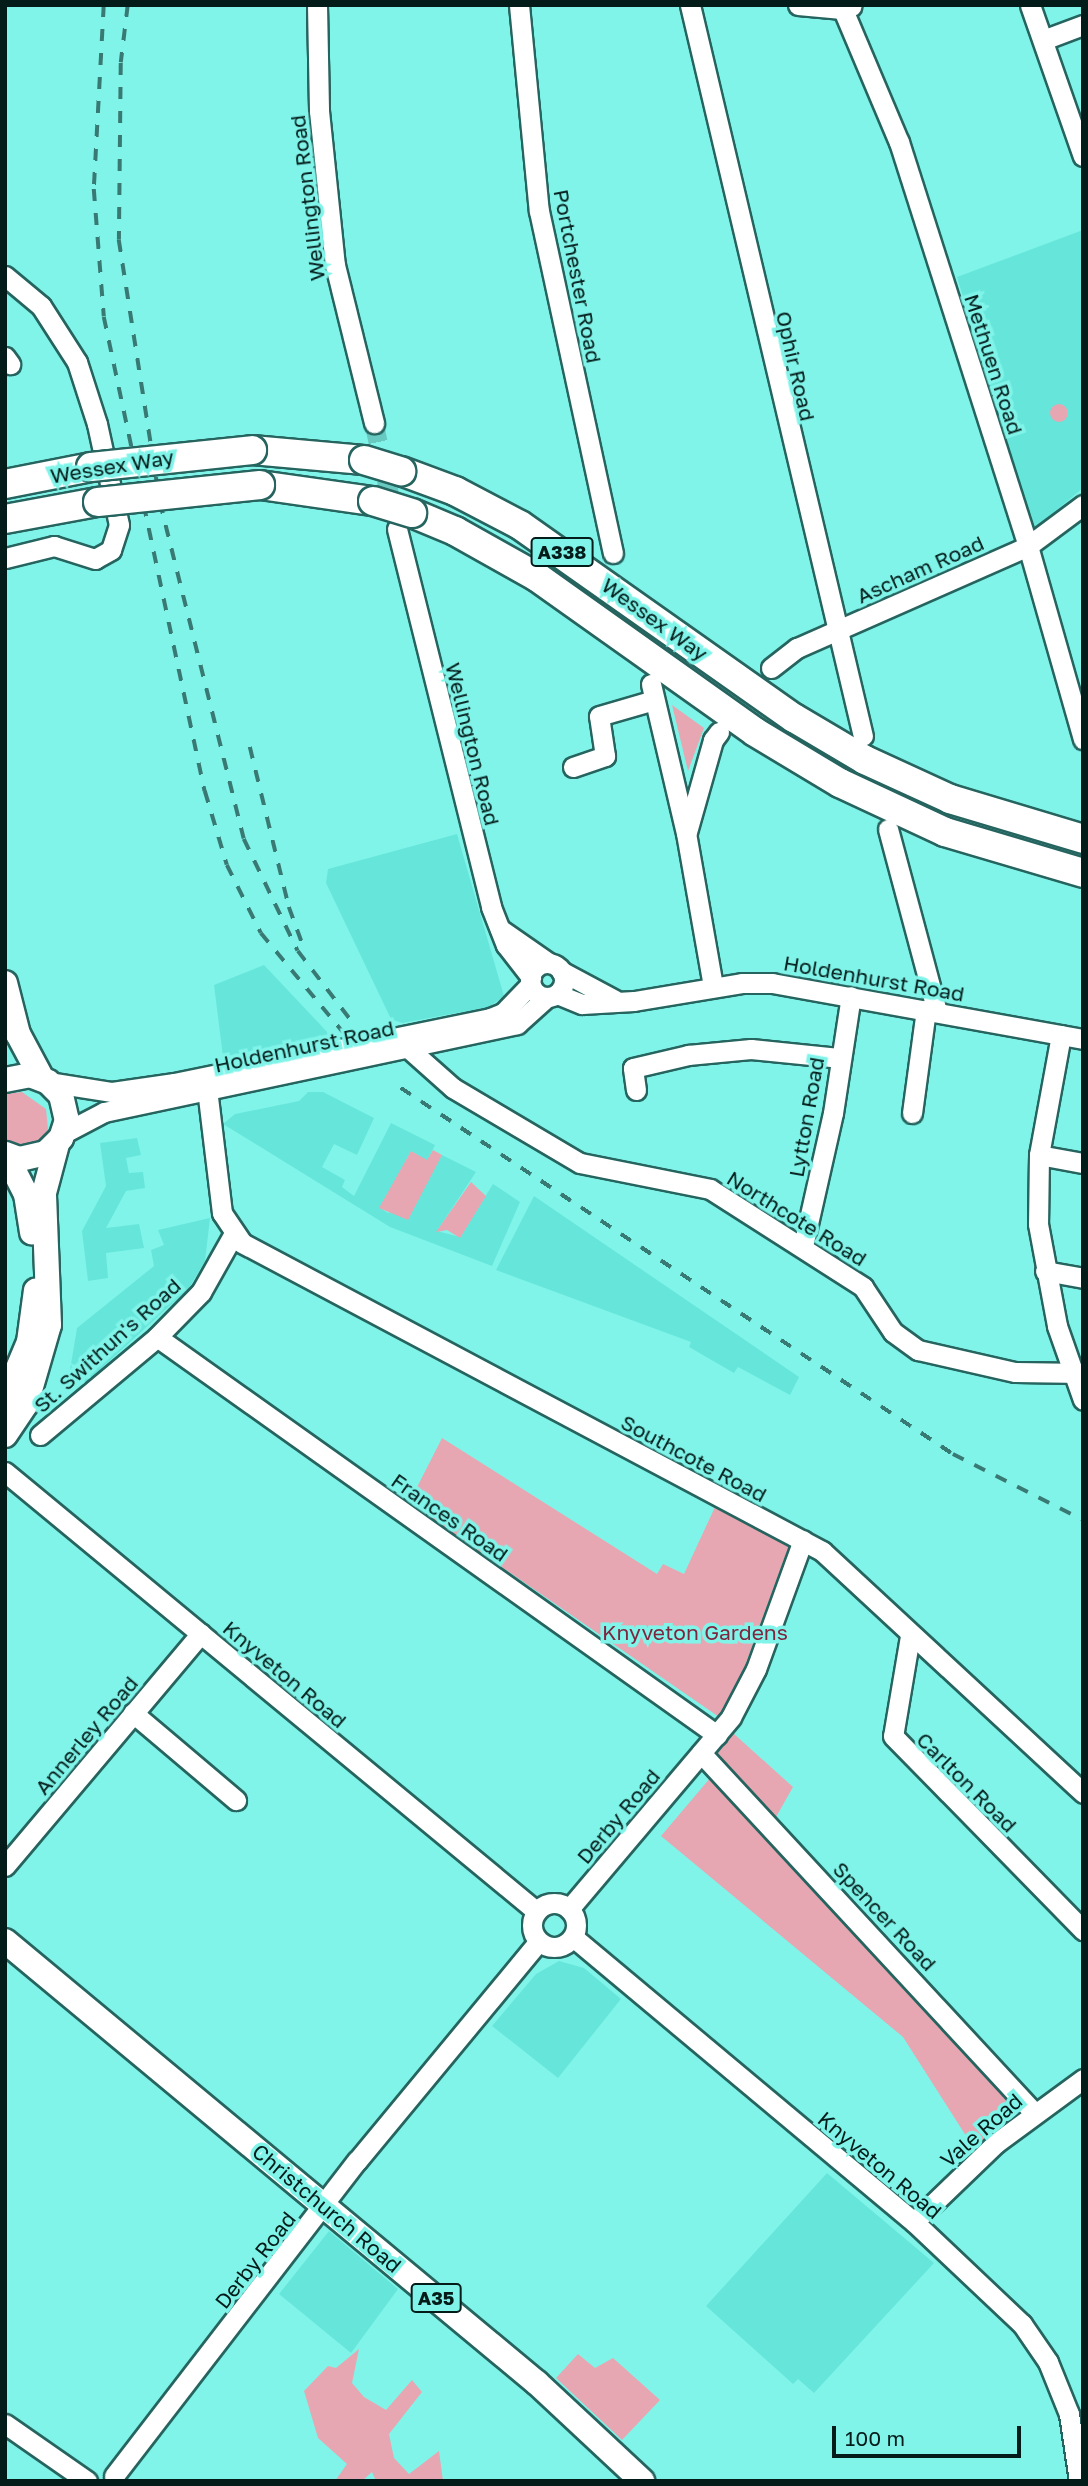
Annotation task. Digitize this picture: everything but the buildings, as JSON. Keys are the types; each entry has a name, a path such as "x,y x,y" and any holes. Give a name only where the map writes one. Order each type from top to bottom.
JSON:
{"highway":[{"name":"Wessex Way","path":"5,484 91,467 252,450 365,460 401,471 455,491 520,525 776,706 865,760 950,799 1083,839"},
{"name":"Wessex Way","path":"12,520 98,502 260,485 373,500 405,521 455,531 537,577 755,732 840,783 945,832 1083,873"}],"main road":[{"path":"5,983 18,1034 45,1081 65,1107 60,1139 44,1192 49,1325 26,1404 5,1435"},
{"path":"5,1080 17,1076 45,1081"},
{"path":"5,1155 33,1158 60,1139"},
{"path":"5,1155 29,1208 36,1294 29,1342 5,1399"},
{"name":"Christchurch Road","path":"5,1941 578,2418 642,2481"}],"street":[{"name":"Wellington Road","path":"317,5 319,111 335,265 374,423"},
{"name":"Portchester Road","path":"519,5 539,212 613,553"},
{"name":"Ophir Road","path":"690,5 802,492 863,736"},
{"path":"798,5 846,7"},
{"path":"1030,5 1083,156"},
{"name":"Methuen Road","path":"846,7 899,142 1028,546 1083,739"},
{"path":"1043,40 1083,25"},
{"path":"5,276 41,306 60,331 86,388 119,525 111,550 95,559 54,546 5,558"},
{"name":"Ascham Road","path":"771,668 797,648 1028,546 1083,505"},
{"name":"Wellington Road","path":"405,521 499,928 521,969 531,980"},
{"path":"573,767 605,756 599,716 652,692 686,833 713,986"},
{"path":"686,833 713,740 719,732"},
{"path":"888,829 932,1011 912,1114"},
{"path":"499,928 555,967 615,1000"},
{"path":"552,996 564,981 555,967"},
{"name":"Holdenhurst Road","path":"45,1081 112,1092 174,1083 490,1018 503,1013 531,980 535,968 555,967"},
{"name":"Holdenhurst Road","path":"531,980 537,993 582,1004 713,986 772,983 1083,1039"},
{"name":"Holdenhurst Road","path":"60,1139 104,1112 206,1089 406,1053 517,1024 552,996"},
{"name":"Lytton Road","path":"803,1246 833,1113 839,1058 851,996"},
{"path":"1061,1035 1039,1155 1038,1224 1045,1271 1077,1372 1083,1400"},
{"path":"636,1090 633,1068 688,1055 751,1049 839,1058"},
{"name":"Northcote Road","path":"406,1053 481,1104 580,1163 710,1189 803,1246 863,1287 893,1332 918,1350 1015,1372 1077,1372"},
{"path":"206,1089 222,1213 233,1235"},
{"path":"1039,1155 1083,1163"},
{"name":"St. Swithun's Road","path":"40,1435 157,1337 201,1292 233,1235"},
{"name":"Southcote Road","path":"233,1235 803,1540 840,1566 910,1636 1083,1793"},
{"path":"1045,1271 1083,1278"},
{"name":"Frances Road","path":"157,1337 717,1734"},
{"name":"Knyveton Road","path":"5,1472 536,1911"},
{"name":"Derby Road","path":"569,1909 717,1734 749,1685 803,1540"},
{"name":"Annerley Road","path":"5,1866 201,1633"},
{"name":"Carlton Road","path":"910,1636 892,1735 1083,1930"},
{"path":"134,1713 236,1800"},
{"name":"Spencer Road","path":"701,1753 1034,2112"},
{"path":"556,1903 569,1909 576,1922 573,1937 557,1948 538,1942 531,1924 536,1911 556,1903"},
{"name":"Knyveton Road","path":"573,1937 914,2222 1022,2324 1048,2362 1076,2412 1079,2481"},
{"name":"Derby Road","path":"116,2479 325,2207 357,2161 538,1942"},
{"name":"Vale Road","path":"914,2222 1034,2112 1083,2079"},
{"path":"5,2424 88,2481 103,2473 116,2479"}],"shaded area":[{"path":"1083,230 1083,488 1034,529 957,277"},
{"path":"457,834 504,996 489,1007 402,1023 391,1019 326,883 328,869"},
{"path":"264,965 330,1035 223,1057 214,985"},
{"path":"308,1092 323,1092 374,1118 357,1155 334,1144 322,1167 345,1180 342,1187 354,1196 391,1123 435,1145 427,1161 411,1151 380,1208 388,1213 415,1201 442,1155 476,1172 437,1231 460,1237 493,1184 520,1202 492,1266 390,1227 223,1124 235,1114 299,1101"},
{"path":"137,1138 141,1155 126,1158 129,1173 143,1172 145,1188 126,1191 106,1228 139,1224 144,1248 106,1253 108,1278 88,1281 82,1231 106,1186 100,1143"},
{"path":"534,1196 799,1377 790,1395 738,1367 734,1373 689,1347 691,1342 496,1270"},
{"path":"210,1218 205,1261 189,1288 83,1385 70,1370 77,1328 154,1266 151,1250 164,1245 158,1230"},
{"path":"559,1961 584,1968 621,1999 558,2078 492,2026 536,1974"},
{"path":"827,2173 934,2263 814,2393 798,2379 793,2384 706,2306"},
{"path":"329,2231 398,2289 351,2353 279,2294"}],"green space":[{"path":"1055,404 1063,404 1068,413 1066,420 1055,422 1050,417 1050,409"},
{"path":"672,705 704,728 688,771"},
{"path":"22,1092 46,1109 48,1129 38,1146 5,1150 5,1094"},
{"path":"433,1150 442,1155 408,1220 379,1208 411,1151 427,1160"},
{"path":"471,1182 486,1196 460,1238 447,1230 436,1232"},
{"name":"Knyveton Gardens","path":"442,1438 657,1574 663,1564 684,1574 715,1507 789,1546 738,1685 719,1717 409,1503"},
{"path":"733,1733 793,1787 776,1817 717,1754"},
{"path":"711,1777 1019,2110 975,2150 903,2037 661,1836"},
{"path":"359,2349 352,2383 364,2397 386,2410 412,2380 422,2392 389,2434 394,2458 409,2474 439,2451 443,2481 376,2481 372,2472 362,2481 335,2481 347,2464 318,2438 304,2391 328,2366 336,2368"},
{"path":"578,2354 595,2368 613,2358 660,2400 622,2440 556,2378"}],"tunnel":[{"path":"374,423 394,515"}],"railway":[{"path":"104,5 94,189 104,317 205,791 227,865 261,933 343,1032"},
{"path":"128,5 121,63 119,240 160,502 244,839 298,951 353,1023"},
{"path":"250,747 289,907 302,943"},
{"path":"401,1088 953,1454 1083,1520"}]}
